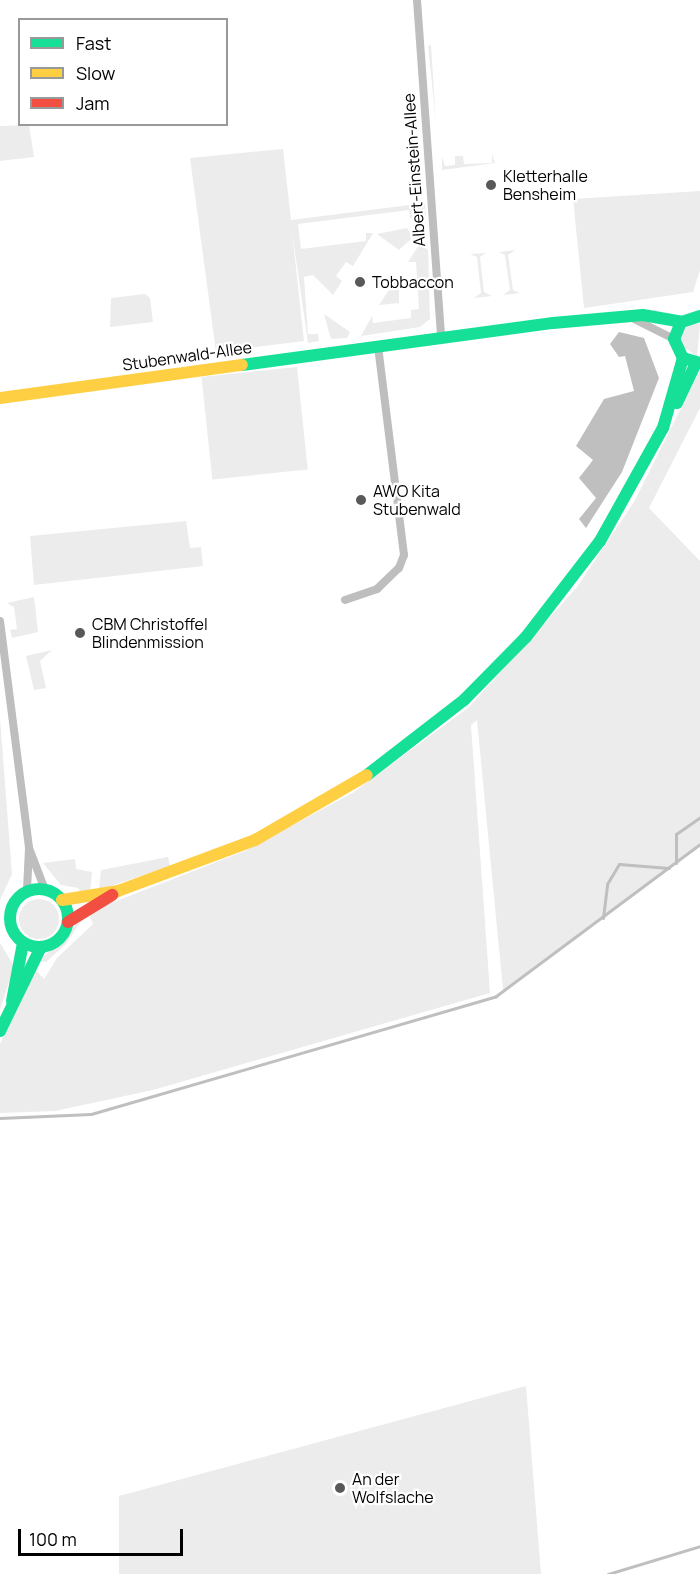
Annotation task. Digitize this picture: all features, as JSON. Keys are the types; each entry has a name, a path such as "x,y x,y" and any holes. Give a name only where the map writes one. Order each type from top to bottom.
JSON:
{"street":[{"name":"Albert-Einstein-Allee","path":"417,0 441,339"},
{"path":"674,339 681,322 699,314"},
{"name":"Stubenwald-Allee","path":"0,398 626,316 681,322"},
{"path":"626,316 674,339 682,358 666,420"},
{"path":"345,600 377,589 399,568 404,555 378,347"},
{"path":"13,933 5,912 27,891 45,890 62,900 118,891 255,840 351,787 464,700 577,574 624,503 698,363 682,358"},
{"path":"0,621 29,848 27,891"},
{"path":"29,848 45,890"},
{"path":"0,1030 41,947 62,936 68,922 118,891"},
{"path":"62,900 68,922"},
{"path":"0,927 13,933 23,943 41,947"},
{"path":"10,1011 23,943"}],"shaded area":[{"path":"431,45 436,122 428,46"},
{"path":"0,126 29,126 34,157 0,161"},
{"path":"283,149 291,220 425,203 426,215 410,218 409,210 298,224 301,249 366,241 366,233 373,233 353,266 346,262 336,276 342,281 333,295 313,275 304,277 308,334 318,334 319,341 308,343 292,231 304,341 216,352 190,158"},
{"path":"492,154 495,163 442,170 442,157 445,166 455,165 455,156 463,156 464,164 492,163"},
{"path":"700,191 700,270 693,292 584,308 573,199"},
{"path":"407,228 413,237 399,250 377,234"},
{"path":"419,245 428,245 430,319 420,327 361,336 372,316 373,323 411,318 411,310 419,309 416,262 408,262"},
{"path":"515,250 508,255 513,290 520,293 503,295 510,290 505,255 499,252"},
{"path":"486,253 480,257 484,292 492,296 474,298 481,293 477,257 470,254"},
{"path":"399,275 399,303 379,305"},
{"path":"145,294 150,298 153,322 110,327 111,298"},
{"path":"324,314 350,332 347,338 331,339"},
{"path":"692,324 700,324 697,356 680,345 683,330"},
{"path":"619,332 644,338 659,378 622,472 586,528 579,519 596,498 579,478 593,460 576,446 604,399 634,391 625,356 619,357 610,344"},
{"path":"297,367 308,469 212,479 202,377"},
{"path":"700,370 700,408 649,508 700,561 700,844 503,990 477,720 471,725 490,993 153,1090 55,1111 0,1113 0,1044 34,968 44,979 57,958 93,924 88,912 245,851 354,792 469,707 577,587 634,502"},
{"path":"186,521 190,548 201,547 203,566 34,585 30,536"},
{"path":"34,597 38,632 12,638 10,630 17,629 14,607 7,603"},
{"path":"52,650 40,661 46,688 34,690 26,656"},
{"path":"0,718 12,874 0,900"},
{"path":"168,857 170,866 99,890 101,870"},
{"path":"75,859 76,869 92,872 90,893 82,895 78,888 61,885 43,863"},
{"path":"39,899 53,905 59,919 53,933 39,939 25,933 19,919 25,905"},
{"path":"83,918 66,944 46,962 39,961"},
{"path":"0,943 14,966 0,1010"},
{"name":"An der Wolfslache","path":"526,1386 541,1574 119,1574 119,1496"}],"waterway":[{"path":"676,863 676,834 700,817"},
{"path":"0,1118 91,1114 496,996 700,844"},
{"path":"603,918 607,884 619,864 669,868"},
{"path":"608,1574 700,1546"}],"traffic: fast":[{"path":"242,365 553,323 643,315 681,322"},
{"path":"700,316 681,322 674,339 683,358 700,363"},
{"path":"367,775 464,700 526,637 600,541 663,428 683,358"},
{"path":"677,403 696,363"},
{"path":"39,889 50,891 60,897 66,907 68,918 66,929 60,939 50,945 39,947 28,945 18,939 12,929 10,918 12,907 18,897 28,891 39,889"},
{"path":"12,1001 23,943"},
{"path":"0,1031 41,947"}],"traffic: slow":[{"path":"0,398 242,365"},
{"path":"62,900 118,891 255,840 367,775"}],"traffic: jam":[{"path":"68,922 112,895"}],"place":[{"name":"Kletterhalle Bensheim","path":"491,185"},
{"name":"Tobbaccon","path":"360,282"},
{"name":"AWO Kita Stubenwald","path":"361,500"},
{"name":"CBM Christoffel Blindenmission","path":"80,633"},
{"name":"An der Wolfslache","path":"340,1488"}]}
